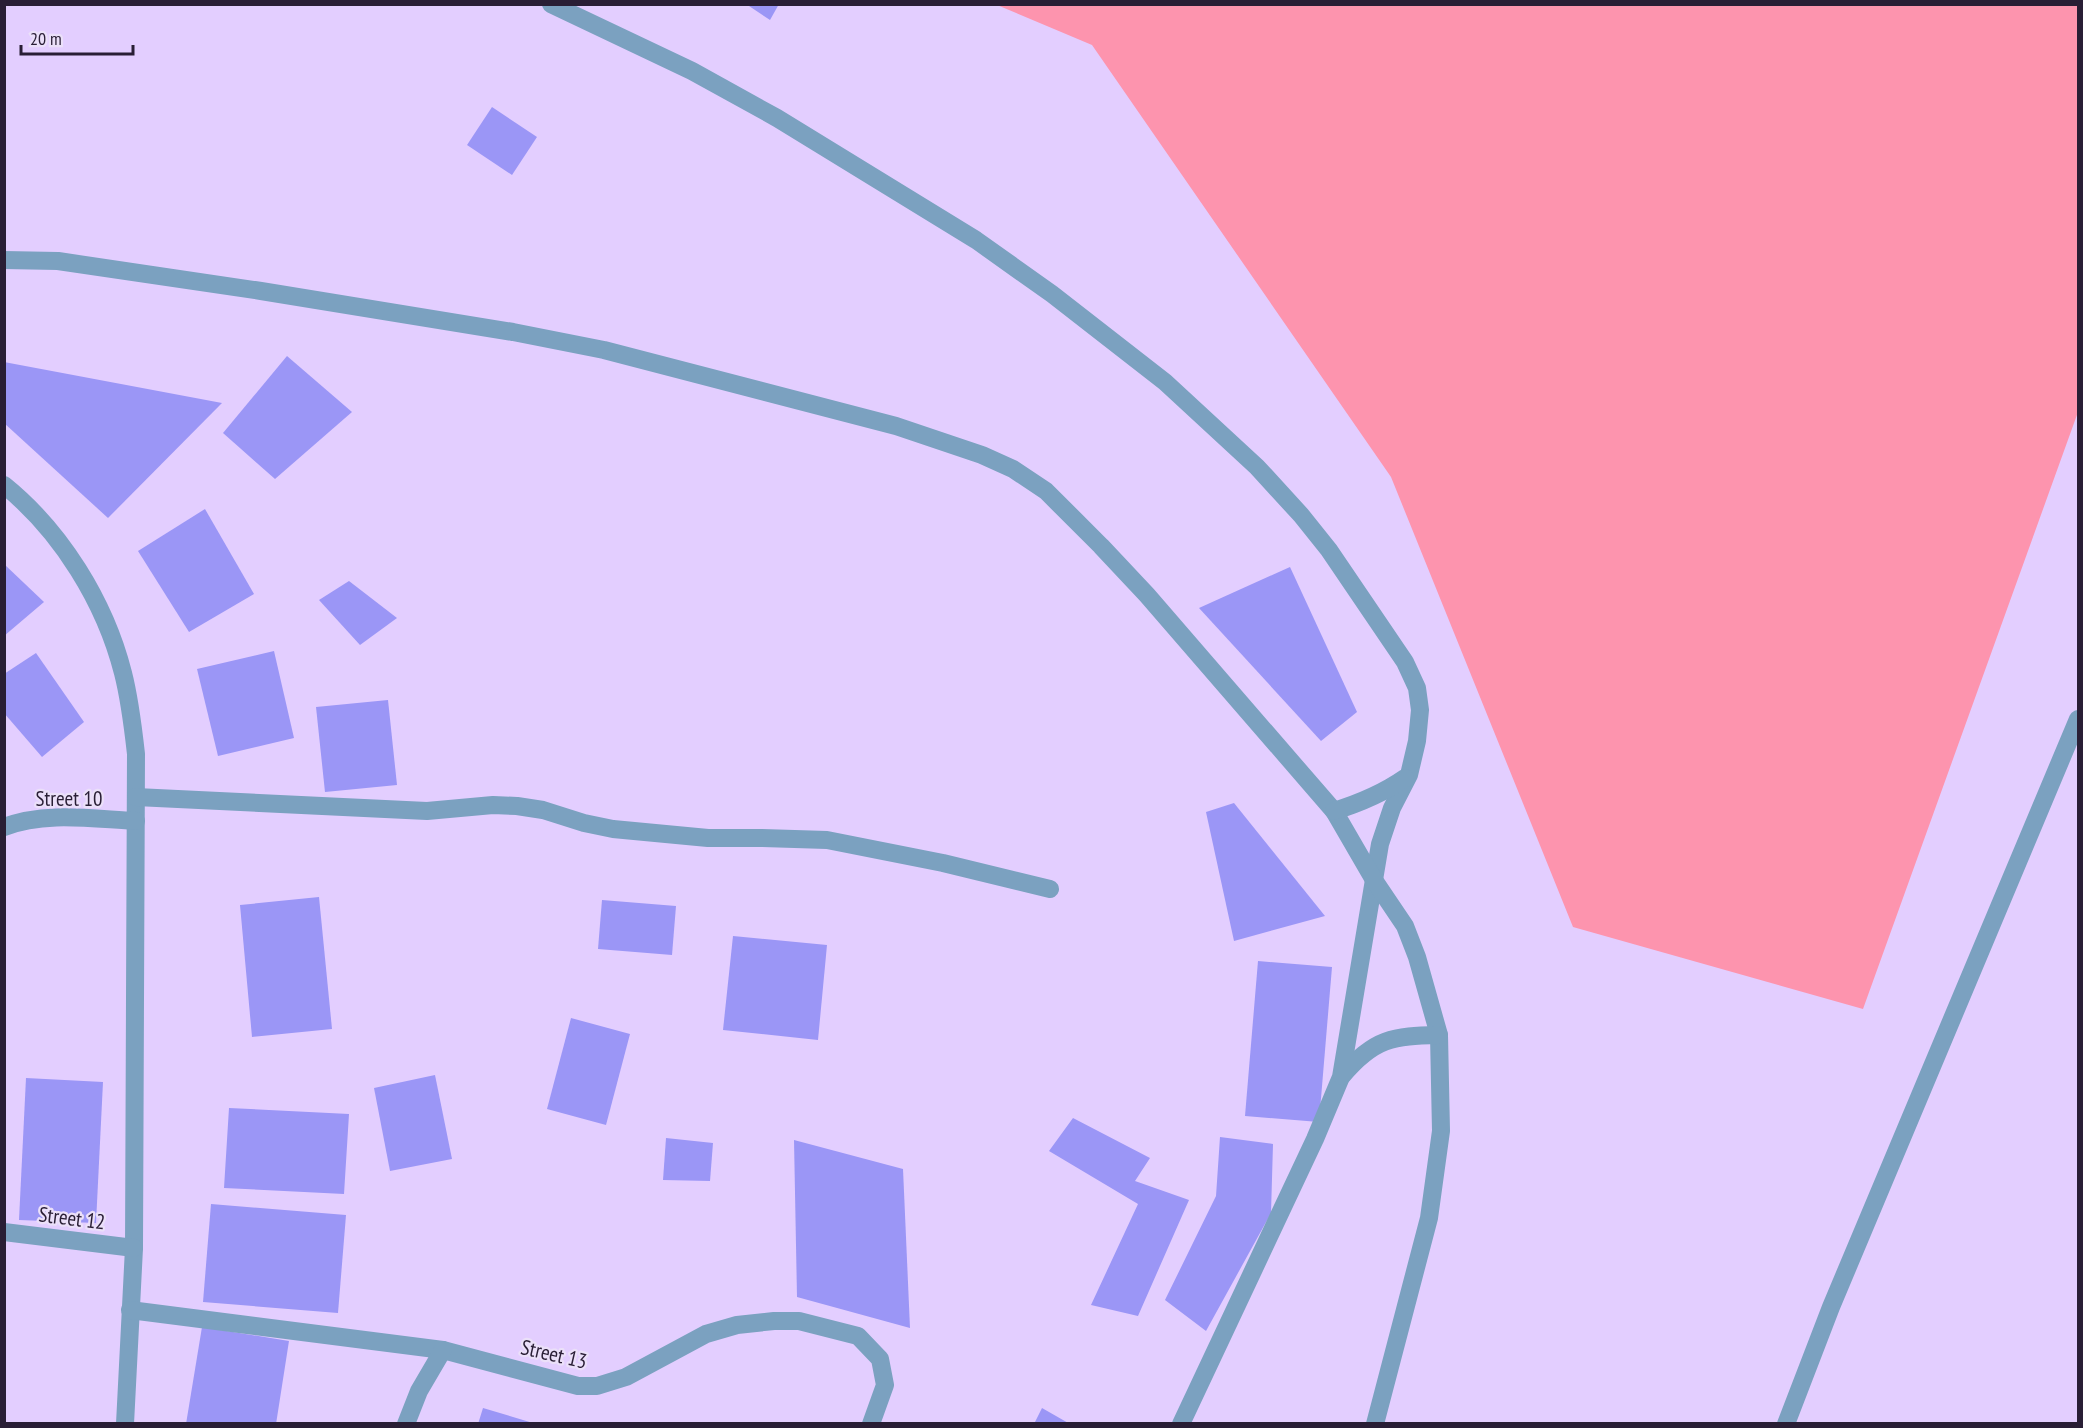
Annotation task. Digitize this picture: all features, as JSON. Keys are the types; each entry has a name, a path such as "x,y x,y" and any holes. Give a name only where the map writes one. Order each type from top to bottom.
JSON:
{"street":[{"path":"551,4 692,71 777,118 976,240 1052,294 1165,382 1257,467 1301,515 1329,550 1405,662 1417,688 1420,710 1417,741 1408,775 1392,808 1380,844 1341,1077 1310,1150 1181,1424"},
{"path":"4,260 58,261 261,291 513,332 604,350 896,426 982,455 1013,469 1046,491 1101,546 1214,670 1334,811 1374,880 1405,926 1417,957 1439,1035 1441,1131 1429,1218 1375,1424"},
{"path":"4,485 44,524 92,593 123,671 132,712 136,754 134,1248 125,1424"},
{"path":"1786,1424 1831,1307 2079,719"},
{"path":"1334,811 1386,792 1408,775"},
{"path":"136,797 427,811 493,805 517,806 543,810 603,827 642,832 708,838 762,837 827,840 943,863 1050,890"},
{"name":"Street 10","path":"4,827 27,820 53,818 136,821"},
{"path":"1341,1077 1358,1057 1379,1043 1403,1036 1439,1035"},
{"name":"Street 12","path":"4,1232 134,1248"},
{"name":"Street 13","path":"130,1310 443,1350 578,1386 597,1386 626,1377 706,1334 737,1325 774,1321 799,1322 858,1336 880,1359 885,1385 871,1424"},
{"path":"406,1424 419,1391 443,1350"}],"shaded area":[{"path":"997,5 2078,5 2078,412 1863,1009 1573,927 1391,477 1092,45"}],"building":[{"path":"746,4 779,4 770,20"},
{"path":"492,107 537,137 512,175 467,145"},
{"path":"287,356 352,412 275,479 223,433"},
{"path":"4,362 222,403 108,518 4,423"},
{"path":"205,509 254,594 189,632 138,551"},
{"path":"4,564 44,602 4,636"},
{"path":"1290,567 1357,712 1321,741 1199,608"},
{"path":"349,581 397,618 360,645 319,600"},
{"path":"274,651 294,738 218,756 197,669"},
{"path":"36,653 84,722 42,757 4,713 4,674"},
{"path":"388,700 397,785 325,792 316,707"},
{"path":"1234,803 1325,916 1234,941 1206,812"},
{"path":"319,897 332,1029 252,1037 240,905"},
{"path":"602,900 676,906 672,955 598,949"},
{"path":"733,936 827,945 818,1040 723,1030"},
{"path":"1258,961 1332,967 1319,1122 1245,1116"},
{"path":"571,1018 630,1034 606,1125 547,1109"},
{"path":"435,1075 452,1159 390,1171 374,1088"},
{"path":"26,1078 103,1082 96,1223 19,1220"},
{"path":"229,1108 349,1114 344,1194 224,1188"},
{"path":"1073,1118 1150,1158 1135,1181 1189,1200 1138,1316 1091,1305 1138,1204 1049,1151"},
{"path":"1220,1137 1273,1144 1271,1213 1206,1331 1165,1300 1216,1196"},
{"path":"666,1138 713,1143 710,1181 663,1180"},
{"path":"794,1140 903,1169 910,1328 797,1297"},
{"path":"211,1204 346,1215 338,1313 203,1302"},
{"path":"202,1327 289,1341 276,1424 186,1424"},
{"path":"483,1408 533,1423 533,1424 478,1424"},
{"path":"1042,1408 1070,1424 1034,1424"}]}
